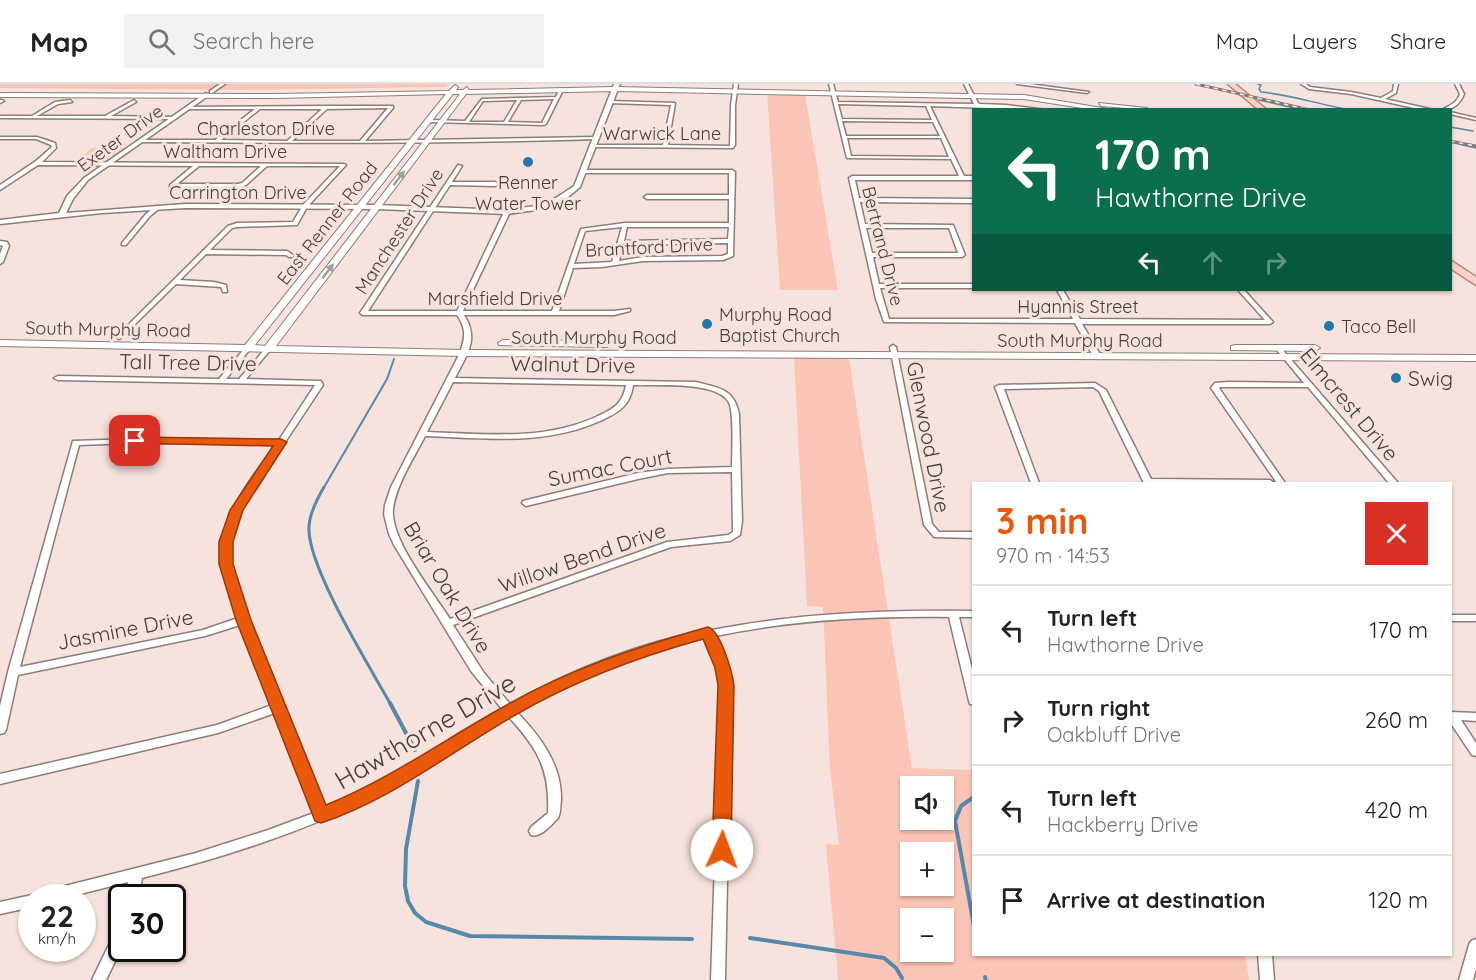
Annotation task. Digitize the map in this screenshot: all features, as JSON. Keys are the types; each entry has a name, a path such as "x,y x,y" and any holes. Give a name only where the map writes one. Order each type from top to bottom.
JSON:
{"main road":[{"path":"0,97 326,93 469,87 561,90 616,87 627,84"},
{"path":"697,84 736,87"},
{"path":"1220,84 1250,108"},
{"path":"1231,84 1261,108"},
{"path":"469,87 832,89 1047,96 1133,108"},
{"name":"East Renner Road","path":"271,345 469,87"},
{"name":"East Renner Road","path":"250,345 454,88"},
{"path":"974,94 1024,97 1098,108"},
{"path":"1452,253 1476,270"},
{"path":"1452,264 1476,282"},
{"name":"South Murphy Road","path":"0,335 119,337 250,345"},
{"name":"South Murphy Road","path":"0,343 1094,352 1288,357 1476,358"},
{"name":"South Murphy Road","path":"1094,352 1278,348 1471,349"},
{"path":"1389,349 1398,357"},
{"path":"1471,349 1476,358"}],"street":[{"path":"208,94 223,84"},
{"path":"966,84 974,94"},
{"path":"972,84 976,104 982,107"},
{"path":"1019,84 1057,86 1087,92"},
{"path":"1303,84 1309,88 1339,91 1423,108"},
{"path":"1382,99 1395,92 1396,84"},
{"path":"1448,108 1456,104 1461,97 1462,94 1456,84"},
{"name":"Carrington Drive","path":"0,222 62,214 158,207 360,206 507,212 536,208 560,200 577,187 616,87"},
{"name":"Warwick Lane","path":"594,142 665,147 731,147 733,145 733,105 736,87"},
{"path":"832,89 849,157 952,158"},
{"path":"429,121 544,124 561,90"},
{"name":"Exeter Drive","path":"62,214 78,188 107,164 208,94"},
{"path":"467,121 484,100 557,98"},
{"path":"505,124 520,99"},
{"path":"32,117 57,104 70,101"},
{"path":"108,117 134,101"},
{"path":"610,102 673,104 665,147"},
{"path":"836,103 1003,108"},
{"path":"927,104 962,178 972,178"},
{"path":"188,108 390,106 392,108 361,142"},
{"path":"288,142 326,107"},
{"path":"216,142 258,108"},
{"path":"1452,113 1476,119"},
{"path":"0,117 174,118"},
{"path":"840,120 935,121"},
{"path":"844,137 942,137"},
{"path":"0,138 37,138 53,144 53,151 0,188"},
{"name":"Charleston Drive","path":"140,141 594,142"},
{"name":"Waltham Drive","path":"35,163 344,165 305,206"},
{"path":"198,164 172,186 238,186 244,184 266,164"},
{"name":"Manchester Drive","path":"363,313 460,166"},
{"path":"583,171 732,172 731,242 621,243"},
{"name":"Bertrand Drive","path":"886,321 852,178 962,178"},
{"path":"0,180 10,179"},
{"path":"448,183 495,184"},
{"path":"647,197 732,197"},
{"path":"856,200 972,201"},
{"path":"119,337 230,227 295,224 305,206"},
{"path":"124,244 148,214 158,207"},
{"path":"465,348 470,334 468,326 459,313 507,212"},
{"path":"555,312 583,230 625,225 731,225"},
{"path":"615,263 625,225"},
{"path":"862,226 951,226 962,255 869,255"},
{"name":"Brantford Drive","path":"570,266 642,259 728,258 731,255 731,242"},
{"path":"0,243 5,243 6,246 0,262"},
{"path":"204,252 287,253 291,256"},
{"path":"173,282 214,284 224,286 225,291"},
{"path":"876,286 972,286"},
{"path":"1061,291 1094,352"},
{"name":"Hyannis Street","path":"886,321 1270,322 1242,291"},
{"name":"Marshfield Drive","path":"363,313 614,313 628,310"},
{"name":"East Renner Road","path":"221,381 250,345"},
{"name":"East Renner Road","path":"241,381 271,345"},
{"name":"Briar Oak Drive","path":"465,348 395,487 388,509 390,523 400,547 480,676 511,710 542,751 553,773 557,795 554,815 536,831"},
{"name":"Elmcrest Drive","path":"1278,348 1393,482"},
{"name":"Glenwood Drive","path":"894,351 928,525 937,535 972,535"},
{"name":"Tall Tree Drive","path":"58,378 318,382 319,385 281,442"},
{"name":"Walnut Drive","path":"449,380 696,384 721,391 733,402 738,532 730,538"},
{"path":"423,434 541,435 566,432 587,425 616,409 624,402 630,384"},
{"path":"1035,482 999,387 1095,385 1102,390 1149,482"},
{"path":"1280,482 1215,388 1218,385 1311,385"},
{"path":"0,730 13,672 76,443 281,442"},
{"path":"281,442 238,507 226,542 226,564 243,620 321,815"},
{"name":"Sumac Court","path":"526,503 648,474 668,471 736,469"},
{"name":"Willow Bend Drive","path":"448,623 670,544 730,538"},
{"path":"953,613 972,692"},
{"name":"Hawthorne Drive","path":"94,884 261,838 357,800 410,772 511,710 576,676 619,659 708,632 756,623 812,617 972,614"},
{"path":"1452,618 1476,618"},
{"name":"Jasmine Drive","path":"13,672 206,633 243,620"},
{"path":"708,632 723,668 726,685 718,980"},
{"path":"0,779 218,729 279,707"},
{"path":"1452,717 1476,717"},
{"path":"1452,717 1476,752"},
{"path":"134,884 136,873"},
{"path":"0,908 18,904"},
{"path":"1466,980 1476,945"},
{"path":"1265,956 1267,980"},
{"path":"99,980 108,961"}],"shaded area":[{"path":"0,84 449,84 446,87 243,90 0,88"},
{"path":"767,92 805,94 838,290 780,290"},
{"path":"92,148 125,148 104,163 73,163 88,157 83,156"},
{"path":"794,358 849,358 912,768 972,770 972,956 1245,956 1249,980 838,980 826,844 839,845 830,769 823,607 807,606"}],"waterway":[{"path":"1258,84 1261,85 1259,89 1261,92 1342,108"},
{"path":"1259,100 1293,108"},
{"path":"1452,127 1473,131"},
{"path":"1452,142 1476,148"},
{"path":"323,489 387,379 394,359"},
{"path":"324,487 311,516 309,526 311,543 328,590 391,705"},
{"path":"390,703 415,750"},
{"path":"418,781 406,849 405,886 408,901 415,913 426,922 470,936 692,939"},
{"path":"972,798 961,806 955,821 972,915"},
{"path":"750,938 884,958 896,968 902,978"}],"railway":[{"path":"1196,84 1301,108"},
{"path":"1452,141 1476,146"}],"place":[{"name":"Renner Water Tower","path":"528,162"},
{"name":"Murphy Road Baptist Church","path":"707,324"},
{"name":"Taco Bell","path":"1329,326"},
{"name":"Swig","path":"1396,378"}],"route":[{"path":"135,441 281,442 244,497 230,524 226,542 226,564 243,620 321,815 357,800 410,772 511,710 576,676 652,648 708,632 723,668 726,685 722,850"}]}
